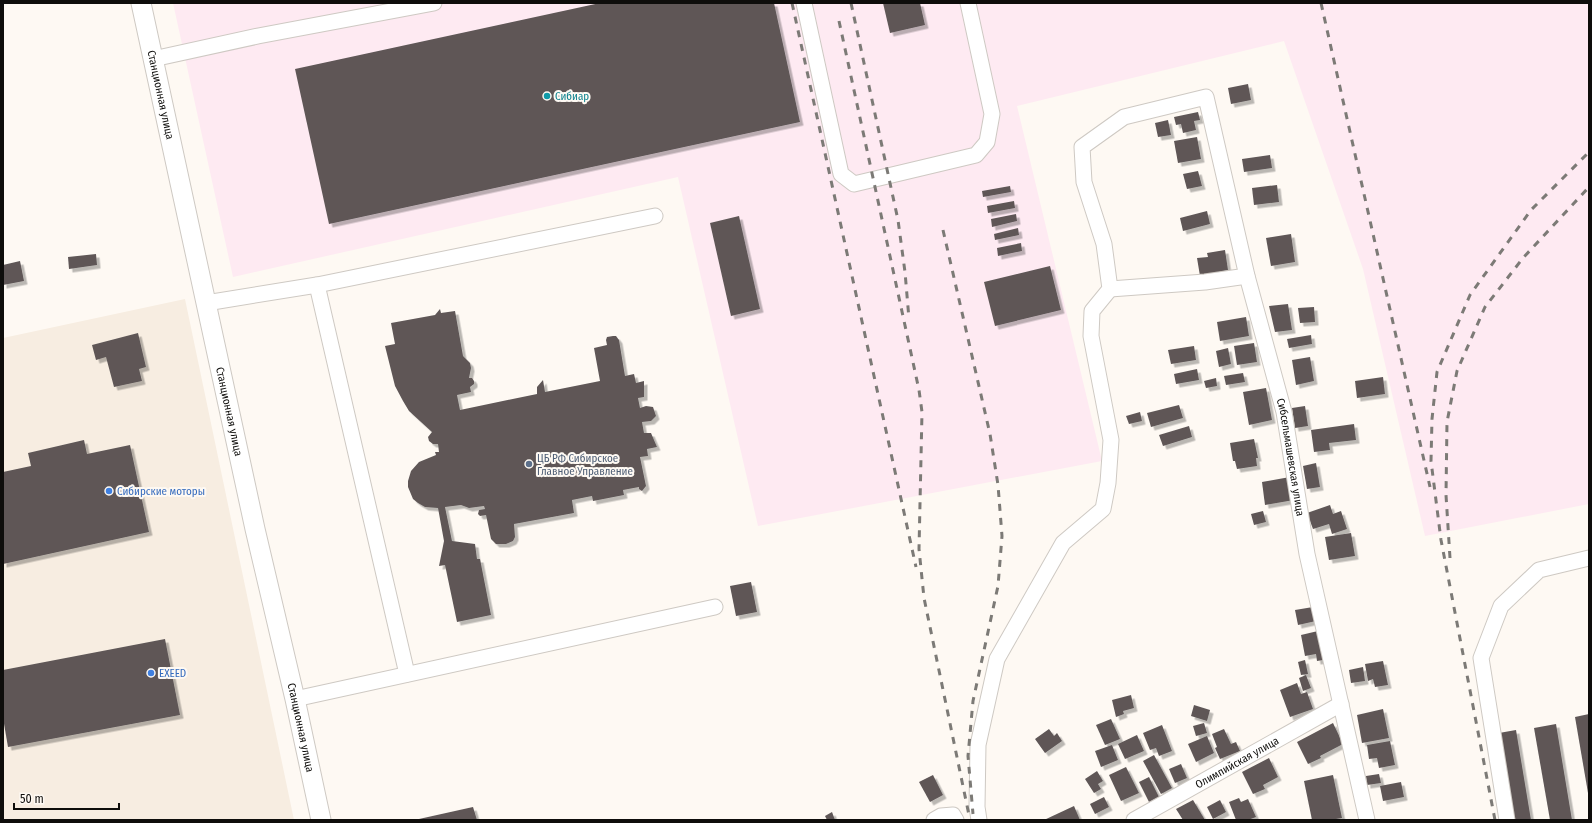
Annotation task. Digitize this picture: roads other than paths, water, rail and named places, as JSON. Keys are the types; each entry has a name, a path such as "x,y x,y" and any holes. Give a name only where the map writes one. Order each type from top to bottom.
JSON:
{"main road":[{"name":"Станционная улица","path":"141,3 255,529 295,699 321,820"}],"street":[{"path":"153,58 258,36 434,3"},
{"path":"804,3 840,174 854,184 976,155 987,142 992,114 968,3"},
{"name":"Сибсельмашевская улица","path":"1110,290 1104,244 1084,182 1082,148 1124,117 1206,97 1247,276 1284,412 1307,554 1367,820"},
{"path":"206,303 317,285 655,216"},
{"path":"979,820 977,807 978,745 997,659 1063,543 1103,510 1108,483 1111,440 1091,336 1092,311 1110,290 1204,282 1247,276"},
{"path":"317,285 407,674"},
{"path":"1508,820 1481,658 1501,606 1538,570 1589,558"},
{"path":"295,699 715,607"},
{"name":"Олимпийская улица","path":"1134,820 1341,704"},
{"path":"934,820 941,816 953,815 956,820"}],"railway":[{"path":"792,3 916,567"},
{"path":"851,3 898,220 905,272 909,319"},
{"path":"1321,3 1430,487"},
{"path":"839,21 919,390 922,412 919,549 924,598 970,820"},
{"path":"1495,820 1441,540 1431,461 1432,419 1437,372 1470,295 1531,210 1589,152"},
{"path":"1450,558 1446,495 1447,422 1457,371 1485,307 1523,258 1589,187"},
{"path":"943,230 990,434 998,485 1002,536 998,586 973,701 968,756 973,814"}],"place":[{"name":"Сибиар","path":"547,96"},
{"name":"ЦБ РФ Сибирское Главное Управление","path":"529,464"},
{"name":"Сибирские моторы","path":"109,491"},
{"name":"EXEED","path":"151,673"}]}
